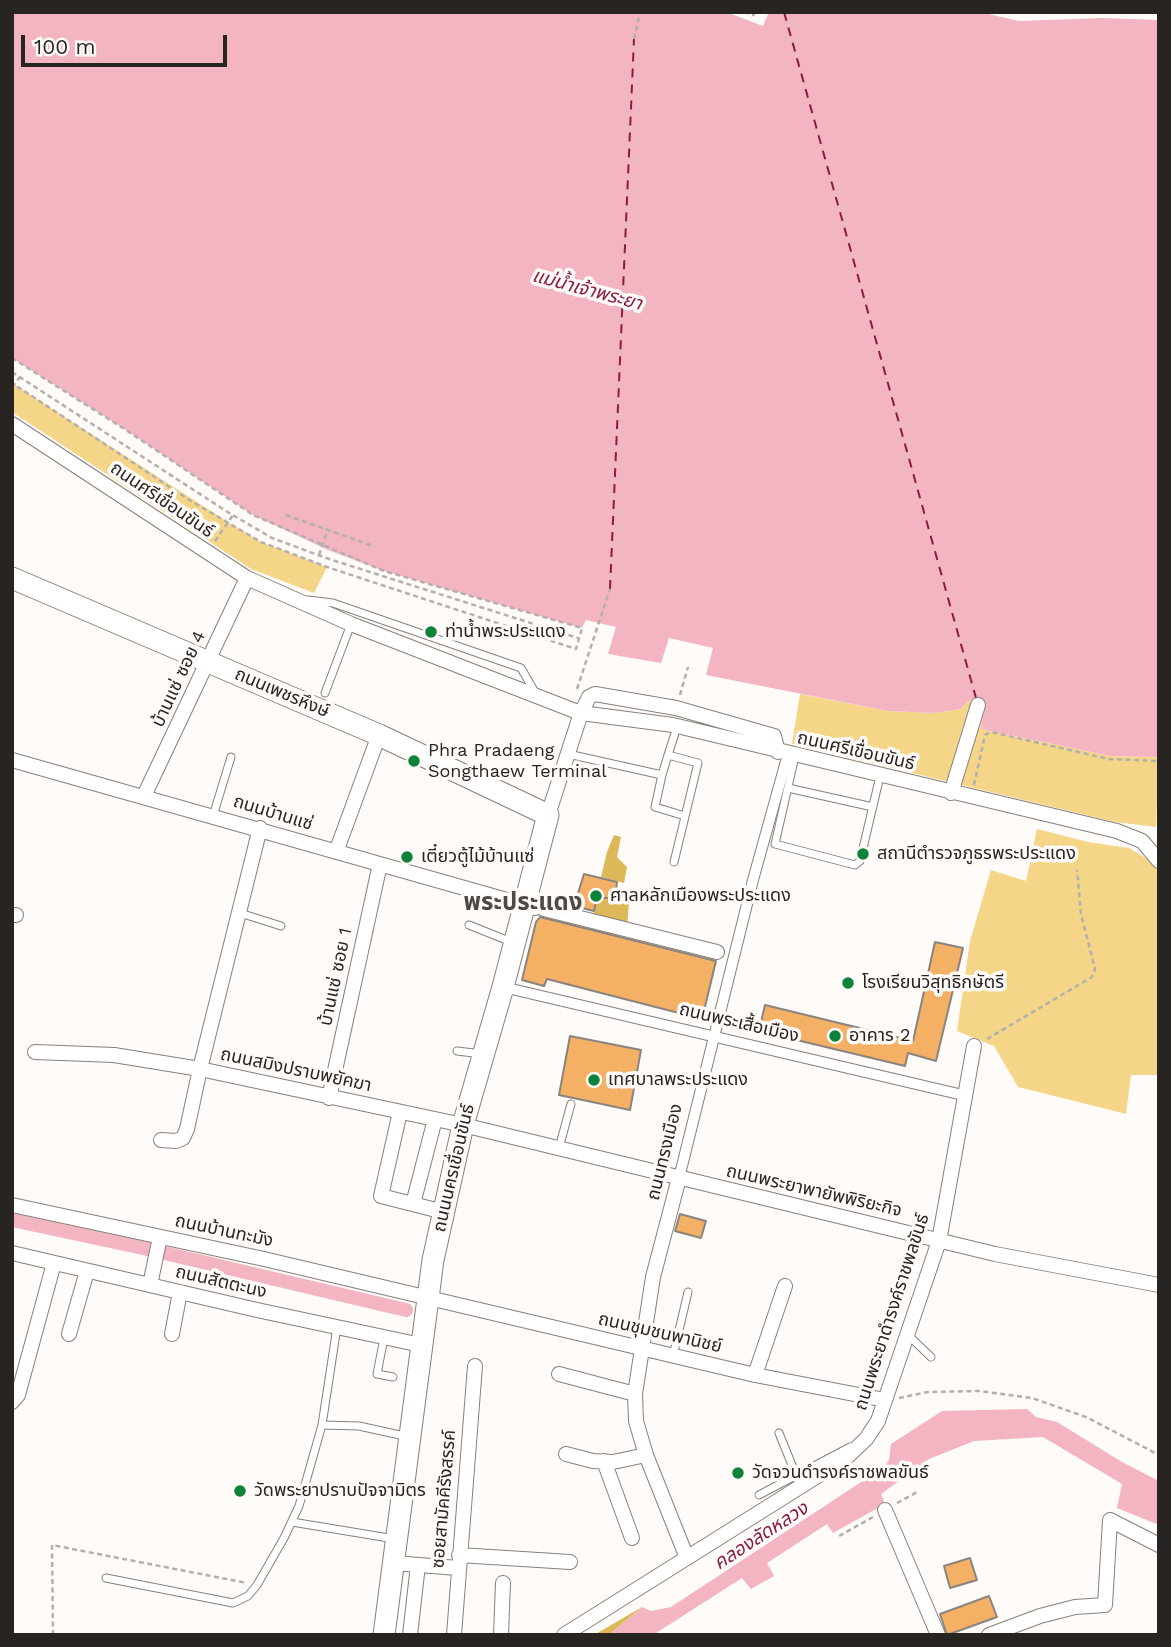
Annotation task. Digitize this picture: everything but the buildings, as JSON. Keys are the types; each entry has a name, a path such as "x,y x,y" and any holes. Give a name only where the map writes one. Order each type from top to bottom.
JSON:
{"main road":[{"name":"ถนนเพชรหึงษ์","path":"12,578 379,735 548,815"},
{"name":"ถนนนครเขื่อนขันธ์","path":"384,1635 427,1298 444,1212 463,1125 514,943 534,907 548,815"}],"street":[{"name":"ถนนศรีเขื่อนขันธ์","path":"12,424 247,578 351,624 575,711 677,727 1118,831 1142,841 1159,861"},
{"name":"บ้านแซ่ ซอย 4","path":"144,796 247,578"},
{"path":"575,711 595,694 676,708 774,736 787,754"},
{"path":"951,793 978,705"},
{"name":"ถนนนครเขื่อนขันธ์","path":"548,815 567,753 575,711"},
{"path":"336,852 379,735"},
{"name":"ถนนทรงเมือง","path":"687,1558 646,1455 636,1421 635,1394 653,1277 787,754"},
{"name":"ถนนบ้านแซ่","path":"12,760 534,907 717,952"},
{"name":"ถนนสมิงปราบพยัคฆา","path":"260,828 200,1069 463,1125"},
{"path":"1142,841 1159,837"},
{"name":"บ้านแซ่ ซอย 1","path":"330,1098 380,864"},
{"name":"ถนนพระเสื้อเมือง","path":"503,987 967,1096"},
{"name":"ถนนพระยาดำรงค์ราชพลขันธ์","path":"564,1635 846,1458 866,1439 878,1421 939,1241 974,1046"},
{"path":"36,1052 114,1055 200,1069 183,1138 176,1141 161,1140"},
{"path":"400,1112 381,1196 444,1212"},
{"path":"413,1204 435,1119"},
{"name":"ถนนพระยาพายัพพิริยะกิจ","path":"463,1125 995,1254 1159,1285"},
{"name":"ถนนบ้านทะมัง","path":"12,1205 427,1298"},
{"path":"150,1285 159,1240"},
{"name":"ถนนสัตตะนง","path":"12,1253 421,1345"},
{"path":"12,1402 18,1395 54,1263"},
{"path":"69,1334 87,1270"},
{"path":"755,1376 785,1286"},
{"path":"172,1334 180,1292"},
{"name":"ถนนชุมชนพานิชย์","path":"427,1298 755,1376 885,1401"},
{"name":"ซอยสามัคคีรังสรรค์","path":"454,1635 475,1366"},
{"path":"559,1374 635,1394"},
{"path":"566,1454 604,1461 623,1461 646,1455"},
{"path":"604,1461 632,1538"},
{"path":"885,1510 938,1635"},
{"path":"989,1635 1074,1607 1105,1605 1110,1520 1159,1545"},
{"path":"393,1563 418,1565 458,1561 570,1562"},
{"path":"410,1635 418,1565"},
{"path":"500,1635 503,1583"}],"lane":[{"name":"ถนนศรีเขื่อนขันธ์","path":"295,598 333,603 521,668 536,695"},
{"path":"324,693 351,624"},
{"path":"431,655 437,640"},
{"path":"677,727 655,807 685,816"},
{"path":"567,753 662,775"},
{"path":"787,754 788,788 776,846 855,865 860,861 880,776"},
{"path":"668,755 698,763 674,862"},
{"path":"213,816 231,757"},
{"path":"788,788 873,807"},
{"path":"240,913 281,926"},
{"path":"469,925 514,943"},
{"path":"457,1051 483,1055"},
{"path":"559,1149 571,1104"},
{"path":"673,1356 688,1292"},
{"path":"106,1578 233,1603 248,1596 265,1574 292,1522 313,1461 322,1424 337,1327"},
{"path":"908,1335 931,1357"},
{"path":"384,1337 377,1374 393,1377"},
{"path":"322,1424 359,1426 409,1437"},
{"path":"779,1433 796,1475"},
{"path":"759,1495 866,1439"},
{"path":"292,1522 396,1539"}],"path":[{"path":"634,39 640,12"},
{"path":"744,12 753,15 756,12"},
{"path":"12,358 126,429 253,515 384,572 582,628 576,649 327,567 272,546 228,522 13,385 20,377"},
{"path":"12,372 272,538 578,638"},
{"path":"208,553 233,515"},
{"path":"286,515 373,545"},
{"path":"319,555 328,529"},
{"path":"575,711 610,589"},
{"path":"971,798 985,735 991,732 1109,759 1159,761"},
{"path":"974,1046 1092,977 1095,969 1081,914 1077,870"},
{"path":"885,1401 928,1392 979,1391 1032,1398 1086,1417 1159,1455"}],"shaded area":[{"path":"12,383 261,542 327,567 314,593 251,569 12,412"},
{"path":"800,694 888,711 935,713 961,709 970,700 984,710 981,729 1110,756 1159,757 1156,827 1115,822 792,744"},
{"path":"1037,829 1088,842 1129,848 1159,866 1159,1075 1131,1075 1126,1114 1018,1087 994,1046 957,1031 970,941 991,870 1026,881"},
{"path":"614,835 621,837 617,857 627,867 624,883 601,877"},
{"path":"597,897 629,903 627,926 593,916"},
{"path":"642,1607 609,1635 594,1635"}],"water":[{"name":"แม่น้ำเจ้าพระยา","path":"12,12 726,12 763,26 769,12 980,12 1019,21 1102,18 1159,20 1159,757 1110,756 981,729 984,710 970,700 961,709 935,713 888,711 706,675 713,648 669,638 661,663 608,654 616,627 586,620 582,628 384,571 328,550 253,515 12,358"},
{"path":"1027,1409 1036,1417 1057,1422 1159,1481 1159,1525 1117,1508 1122,1484 1043,1437 974,1441 929,1459 881,1494 885,1504 833,1533 827,1524 767,1563 774,1576 751,1589 742,1578 653,1635 609,1635 642,1607 651,1611 671,1607 884,1467 889,1460 891,1444 942,1411"}],"waterway":[{"path":"12,1220 406,1310"}],"ferry route":[{"path":"784,12 976,698"},
{"path":"610,589 634,39"}],"place":[{"name":"ท่าน้ำพระประแดง","path":"431,632"},
{"name":"Phra Pradaeng Songthaew Terminal","path":"414,761"},
{"name":"สถานีตำรวจภูธรพระประแดง","path":"863,854"},
{"name":"เตี๋ยวตู้ไม้บ้านแซ่","path":"407,857"},
{"name":"ศาลหลักเมืองพระประแดง","path":"596,896"},
{"name":"โรงเรียนวิสุทธิกษัตรี","path":"848,983"},
{"name":"อาคาร 2","path":"835,1036"},
{"name":"เทศบาลพระประแดง","path":"594,1080"},
{"name":"วัดจวนดำรงค์ราชพลขันธ์","path":"738,1473"},
{"name":"วัดพระยาปราบปัจจามิตร","path":"240,1491"}],"district":[{"name":"พระประแดง","path":"523,903"}],"water label":[{"name":"คลองลัดหลวง","path":"761,1536"}]}
